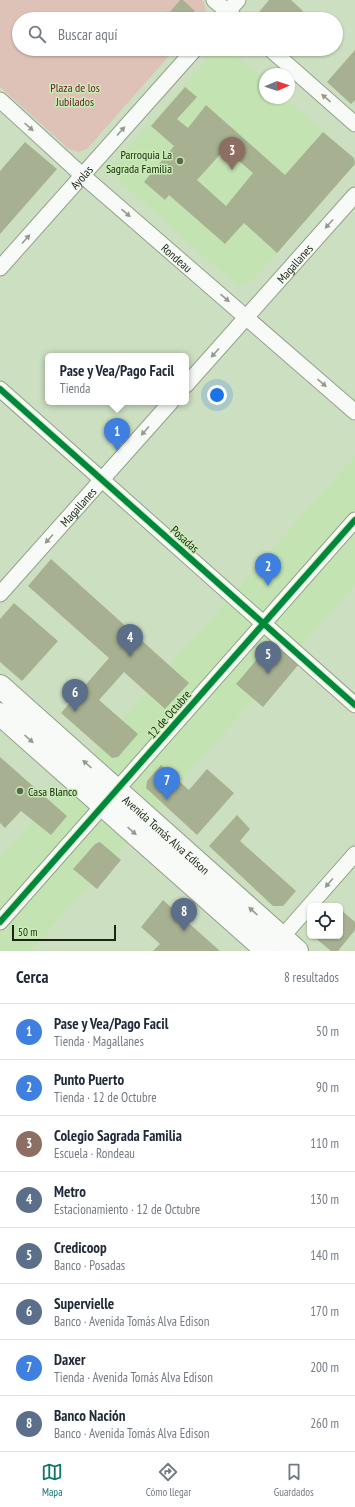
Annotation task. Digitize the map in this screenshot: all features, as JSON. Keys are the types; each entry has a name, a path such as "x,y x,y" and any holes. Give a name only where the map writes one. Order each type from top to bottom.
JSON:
{"main road":[{"name":"Avenida Tomás Alva Edison","path":"0,686 110,798 279,948"},
{"name":"Avenida Tomás Alva Edison","path":"0,714 110,798"}],"street":[{"path":"214,0 224,12"},
{"path":"231,12 238,0"},
{"name":"Ayolas","path":"0,268 189,56"},
{"path":"278,56 355,124"},
{"name":"Rondeau","path":"0,100 82,176 355,412"},
{"name":"Magallanes","path":"189,382 355,195"},
{"name":"Posadas","path":"0,389 355,705"},
{"name":"Magallanes","path":"0,594 168,405"},
{"name":"12 de Octubre","path":"0,922 355,520"},
{"path":"279,948 355,854"}],"shaded area":[{"path":"211,56 237,56 259,76 259,104 292,104 354,158 355,164 249,283 238,287 113,175 114,163"},
{"path":"355,456 355,585 31,951 0,951 0,858"}],"green space":[{"name":"Plaza de los Jubilados","path":"0,0 202,0 204,2 206,12 12,12 12,56 169,56 87,149 78,152 69,149 0,87"}],"building":[{"path":"180,0 183,0 195,11 194,12 170,12"},
{"path":"269,0 291,0 303,11 302,12 259,12"},
{"path":"355,50 355,100 351,104 327,82"},
{"path":"185,87 197,97 177,119 188,128 206,105 285,175 323,132 354,158 355,164 277,253 244,223 225,244 169,195 165,200 144,182 174,146 151,126","holes":["225,149 253,173 226,206 197,180"]},
{"path":"25,142 57,169 0,234 0,171"},
{"path":"51,559 189,683 165,709 124,672 99,700 138,734 118,757 112,758 61,713 109,658 28,586"},
{"path":"14,603 58,641 22,681 0,662 0,619"},
{"path":"275,643 299,664 263,707 236,684 270,644"},
{"path":"0,757 67,816 51,835 21,811 5,828 0,823"},
{"path":"161,765 189,790 207,769 234,793 197,835 146,788 147,781"},
{"path":"237,815 250,829 240,841 296,891 283,906 273,906 209,846"},
{"path":"100,842 121,860 97,889 73,869 95,844"},
{"path":"163,900 220,951 153,951 160,944 141,927"},
{"path":"343,912 355,922 355,930 338,951 331,951 317,939 343,939"}],"cycle path":[{"path":"0,389 355,705"},
{"path":"0,922 355,520"}],"place":[{"name":"Parroquia La Sagrada Familia","path":"180,161"},
{"name":"Colegio Sagrada Familia","path":"232,170"},
{"name":"Pase y Vea/Pago Facil","path":"117,451"},
{"name":"Punto Puerto","path":"268,586"},
{"name":"Metro","path":"130,657"},
{"name":"Credicoop","path":"268,674"},
{"name":"Supervielle","path":"75,712"},
{"name":"Casa Blanco","path":"20,791"},
{"name":"Daxer","path":"167,800"},
{"name":"Banco Nación","path":"184,931"}]}
